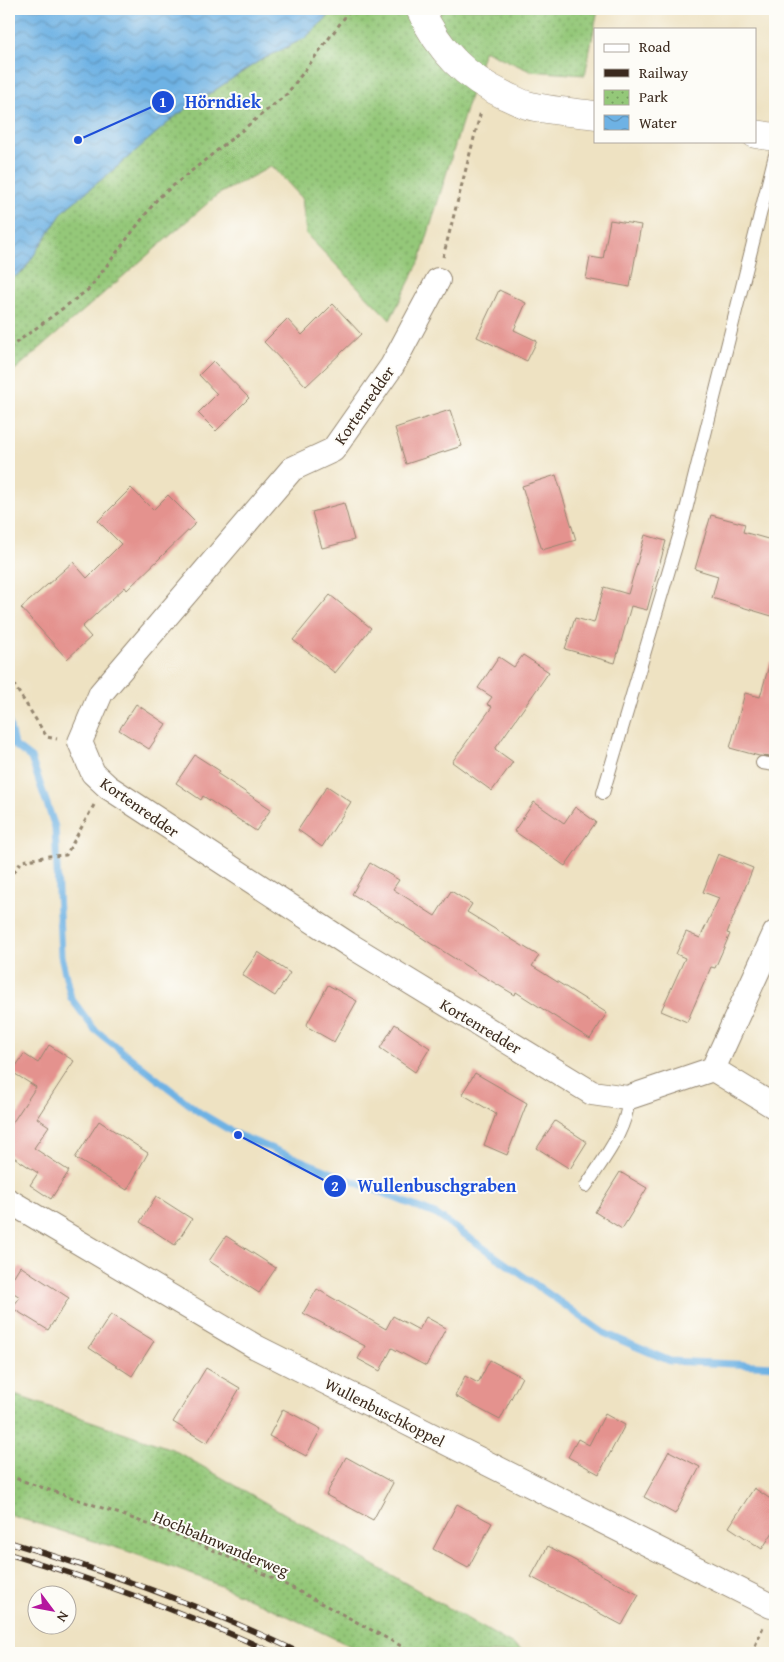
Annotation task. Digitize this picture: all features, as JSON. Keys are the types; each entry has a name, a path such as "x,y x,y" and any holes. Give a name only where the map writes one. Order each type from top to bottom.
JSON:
{"street":[{"path":"420,9 428,26 444,50 458,66 487,87 526,105 594,115"},
{"path":"756,134 775,137"},
{"name":"Kortenredder","path":"438,280 392,366 333,450 292,469 101,694 80,742 93,773 108,787 348,944 592,1093 629,1098 713,1069"},
{"path":"775,933 713,1069 775,1107"},
{"name":"Wullenbuschkoppel","path":"9,1201 256,1347 773,1605"}],"lane":[{"path":"604,793 682,526 775,154"},
{"path":"762,763 775,764"},
{"path":"586,1186 623,1127 628,1111 629,1098"}],"path":[{"path":"9,348 89,289 158,198 287,94 351,9"},
{"path":"438,280 487,87"},
{"path":"9,677 47,737 80,742"},
{"path":"9,879 22,861 66,855 98,800 108,787"},
{"name":"Hochbahnwanderweg","path":"9,1476 138,1521 221,1554 298,1590 414,1653"}],"green space":[{"path":"336,9 598,9 585,75 530,71 484,50 420,260 390,320 306,234 302,198 272,166 217,195 9,375 9,281 24,270 64,210 177,115 259,61 305,38"},
{"path":"9,1393 172,1449 527,1653 365,1653 207,1580 127,1551 9,1515"}],"water":[{"path":"9,9 336,9 305,38 259,61 177,115 64,210 24,270 9,281"}],"building":[{"path":"610,220 641,225 630,287 586,279 590,257 603,259"},
{"path":"499,290 526,303 514,330 537,341 527,361 477,337"},
{"path":"333,304 361,334 306,386 264,342 287,319 302,335"},
{"path":"213,361 249,398 216,431 198,413 217,394 199,375"},
{"path":"450,410 462,446 406,464 395,428"},
{"path":"556,475 576,540 542,550 522,486"},
{"path":"131,488 153,510 168,495 196,523 127,590 125,587 82,627 91,637 67,659 21,608 73,562 87,578 121,544 98,521"},
{"path":"344,503 354,540 322,548 312,512"},
{"path":"711,515 745,524 743,532 775,541 775,617 712,598 718,576 695,569"},
{"path":"645,535 666,541 647,610 631,606 615,663 565,649 575,618 594,623 604,587 628,594"},
{"path":"330,595 371,628 335,673 293,640"},
{"path":"523,655 549,672 495,749 513,762 492,791 452,762 492,707 487,704 492,697 478,688 499,657 514,667"},
{"path":"770,662 775,662 775,757 759,756 730,748 745,693 760,697"},
{"path":"136,704 166,724 149,749 119,730"},
{"path":"195,755 220,771 218,774 271,809 256,831 203,796 201,800 176,783"},
{"path":"327,786 351,802 322,847 298,830"},
{"path":"534,802 564,823 575,807 596,822 565,866 514,831"},
{"path":"718,854 753,868 727,933 730,934 715,968 711,967 687,1022 661,1011 685,958 676,954 686,932 700,938 719,898 703,892"},
{"path":"370,863 399,880 393,889 435,916 451,891 472,904 467,912 539,956 532,966 607,1013 590,1039 516,992 515,995 471,969 352,894"},
{"path":"258,952 290,973 275,996 242,975"},
{"path":"328,985 357,1001 334,1042 306,1026"},
{"path":"395,1024 430,1048 415,1072 380,1048"},
{"path":"49,1045 74,1061 37,1118 49,1126 34,1148 69,1171 51,1199 30,1185 38,1173 9,1154 9,1128 36,1087 12,1072 24,1054 38,1063"},
{"path":"475,1073 527,1103 507,1155 484,1145 496,1114 462,1094"},
{"path":"99,1121 148,1153 127,1190 75,1158"},
{"path":"555,1121 587,1142 570,1169 537,1148"},
{"path":"620,1172 647,1188 622,1229 595,1212"},
{"path":"156,1196 192,1219 175,1245 140,1222"},
{"path":"226,1236 276,1268 259,1293 209,1261"},
{"path":"20,1266 69,1298 48,1330 12,1308 20,1297 9,1290 9,1284"},
{"path":"317,1289 386,1329 393,1316 419,1330 426,1317 446,1328 426,1366 392,1348 380,1371 358,1359 365,1346 303,1313"},
{"path":"111,1314 154,1341 132,1376 89,1348"},
{"path":"490,1360 522,1377 500,1420 455,1396 465,1376 478,1383"},
{"path":"206,1368 240,1388 207,1443 173,1422"},
{"path":"283,1409 321,1429 306,1456 269,1436"},
{"path":"605,1414 625,1425 599,1474 568,1457 578,1439 589,1445"},
{"path":"669,1451 700,1467 675,1514 644,1497"},
{"path":"346,1457 393,1483 373,1520 326,1495"},
{"path":"754,1488 775,1502 775,1529 762,1549 729,1527"},
{"path":"457,1504 492,1523 468,1568 433,1549"},
{"path":"548,1546 639,1595 622,1625 531,1577"}],"waterway":[{"path":"9,723 14,745 31,758 55,827 61,956 71,998 94,1029 199,1112 238,1135 437,1215 604,1333 670,1361 775,1366"}],"railway":[{"path":"9,1542 156,1591 229,1620 300,1653"},
{"path":"9,1554 143,1599 274,1653"}],"place":[{"name":"Hörndiek","path":"78,140"},
{"name":"Wullenbuschgraben","path":"238,1135"}]}
